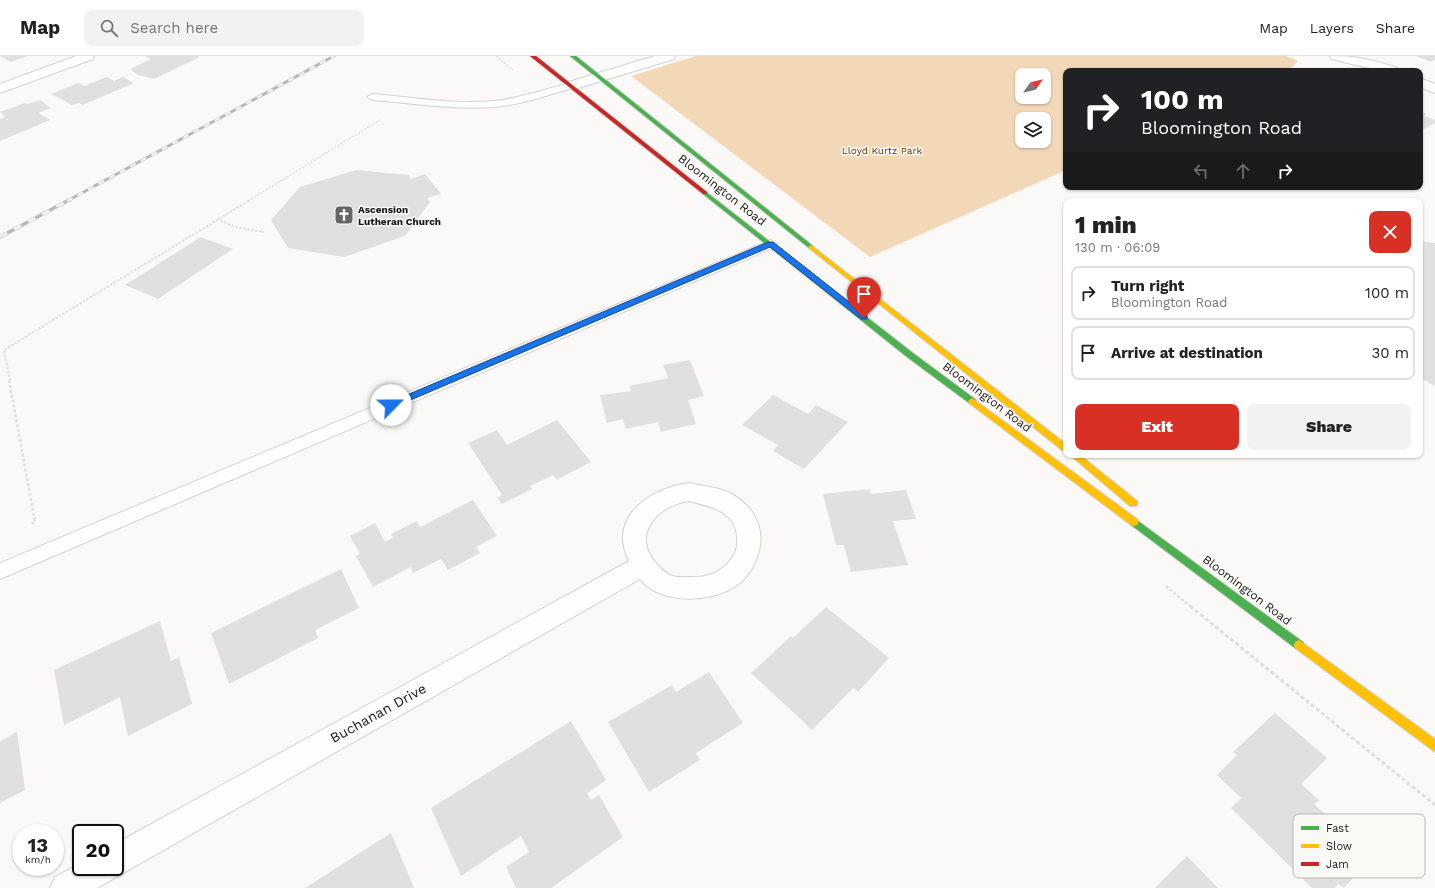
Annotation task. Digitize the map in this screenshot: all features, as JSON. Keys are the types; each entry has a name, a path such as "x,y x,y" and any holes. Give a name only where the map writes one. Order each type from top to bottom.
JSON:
{"street":[{"path":"0,89 88,56"},
{"name":"Bloomington Road","path":"533,56 910,355 1435,746"},
{"name":"Bloomington Road","path":"573,56 793,233 934,343 1063,447"},
{"path":"570,86 669,56"},
{"path":"1336,56 1371,63 1384,68"},
{"path":"1423,83 1435,89"},
{"path":"1078,458 1142,510"},
{"path":"689,492 709,494 720,498 740,512 748,525 751,540 748,556 739,569 725,580 708,587 689,589 670,586 653,578 642,566 634,550 634,533 640,517 653,504 670,495 689,492"},
{"name":"Buchanan Drive","path":"124,856 642,566"},
{"name":"Bloomington Road","path":"1242,590 1435,746"},
{"path":"66,888 88,876"}],"lane":[{"path":"372,97 466,104 493,104 510,102 570,86"},
{"path":"0,571 771,244"}],"path":[{"path":"30,524 35,522 4,350 384,118"},
{"path":"217,219 234,227 264,232"}],"green space":[{"name":"Lloyd Kurtz Park","path":"696,56 1286,56 1298,61 1291,68 1063,68 1063,171 870,257 631,76"}],"building":[{"path":"0,56 28,56 11,62"},
{"path":"145,56 200,57 154,79 138,75 130,69 151,59"},
{"path":"1416,56 1435,56 1435,59 1431,62"},
{"path":"107,77 114,81 123,77 134,83 83,105 79,103 72,105 51,94 78,83 84,86"},
{"path":"40,100 51,108 38,113 50,120 0,141 0,119 5,117 0,112 25,103 27,104"},
{"path":"1423,112 1427,114 1424,116 1435,120 1435,123 1423,129"},
{"path":"356,170 409,175 411,179 425,174 441,194 427,198 430,202 405,236 344,257 288,248 271,220 300,187"},
{"path":"201,237 233,249 158,299 125,285"},
{"path":"1423,241 1435,243 1435,386 1423,380"},
{"path":"690,360 704,396 688,400 696,424 661,432 658,422 626,429 623,419 607,423 600,395 631,391 629,386 668,378 663,365"},
{"path":"773,395 808,414 816,405 848,422 804,469 773,451 778,445 742,425"},
{"path":"557,420 591,462 556,480 553,475 530,486 532,489 502,504 497,498 502,495 468,443 497,430 507,445"},
{"path":"870,489 871,494 906,490 916,519 893,521 908,565 851,572 844,545 836,545 823,494"},
{"path":"473,500 497,536 476,547 480,553 448,570 441,559 413,573 411,567 373,587 356,556 360,554 350,536 375,523 385,542 393,538 391,534 417,521 420,527"},
{"path":"341,569 359,608 315,630 318,638 229,684 211,633"},
{"path":"826,607 889,658 858,692 853,688 812,730 751,673 791,636 793,638"},
{"path":"160,621 171,661 179,657 192,704 128,736 120,697 64,725 54,670"},
{"path":"709,672 743,723 696,753 700,760 649,792 608,722 672,685 676,692"},
{"path":"1275,713 1327,758 1301,784 1319,800 1314,804 1325,814 1293,814 1293,869 1231,808 1241,798 1217,775 1237,755 1233,752"},
{"path":"571,721 606,780 587,793 591,800 599,795 623,837 551,888 516,888 506,867 529,852 521,836 461,876 431,808"},
{"path":"17,732 25,790 0,803 0,741"},
{"path":"391,833 414,888 305,888"},
{"path":"1187,856 1218,888 1155,888"},
{"path":"1302,878 1353,878 1344,888 1338,884 1335,888 1312,888"}],"railway":[{"path":"67,201 334,56"},
{"path":"0,237 69,200"}],"traffic: fast":[{"path":"573,56 811,247"},
{"path":"705,193 910,355 972,401"},
{"path":"1134,522 1299,645"}],"traffic: slow":[{"path":"811,247 1063,447"},
{"path":"972,401 1134,522"},
{"path":"1078,458 1133,503"},
{"path":"1299,645 1435,746"}],"traffic: jam":[{"path":"533,56 705,193"}],"place":[{"name":"Ascension Lutheran Church","path":"344,215"}],"route":[{"path":"391,405 771,244 864,318"}]}
